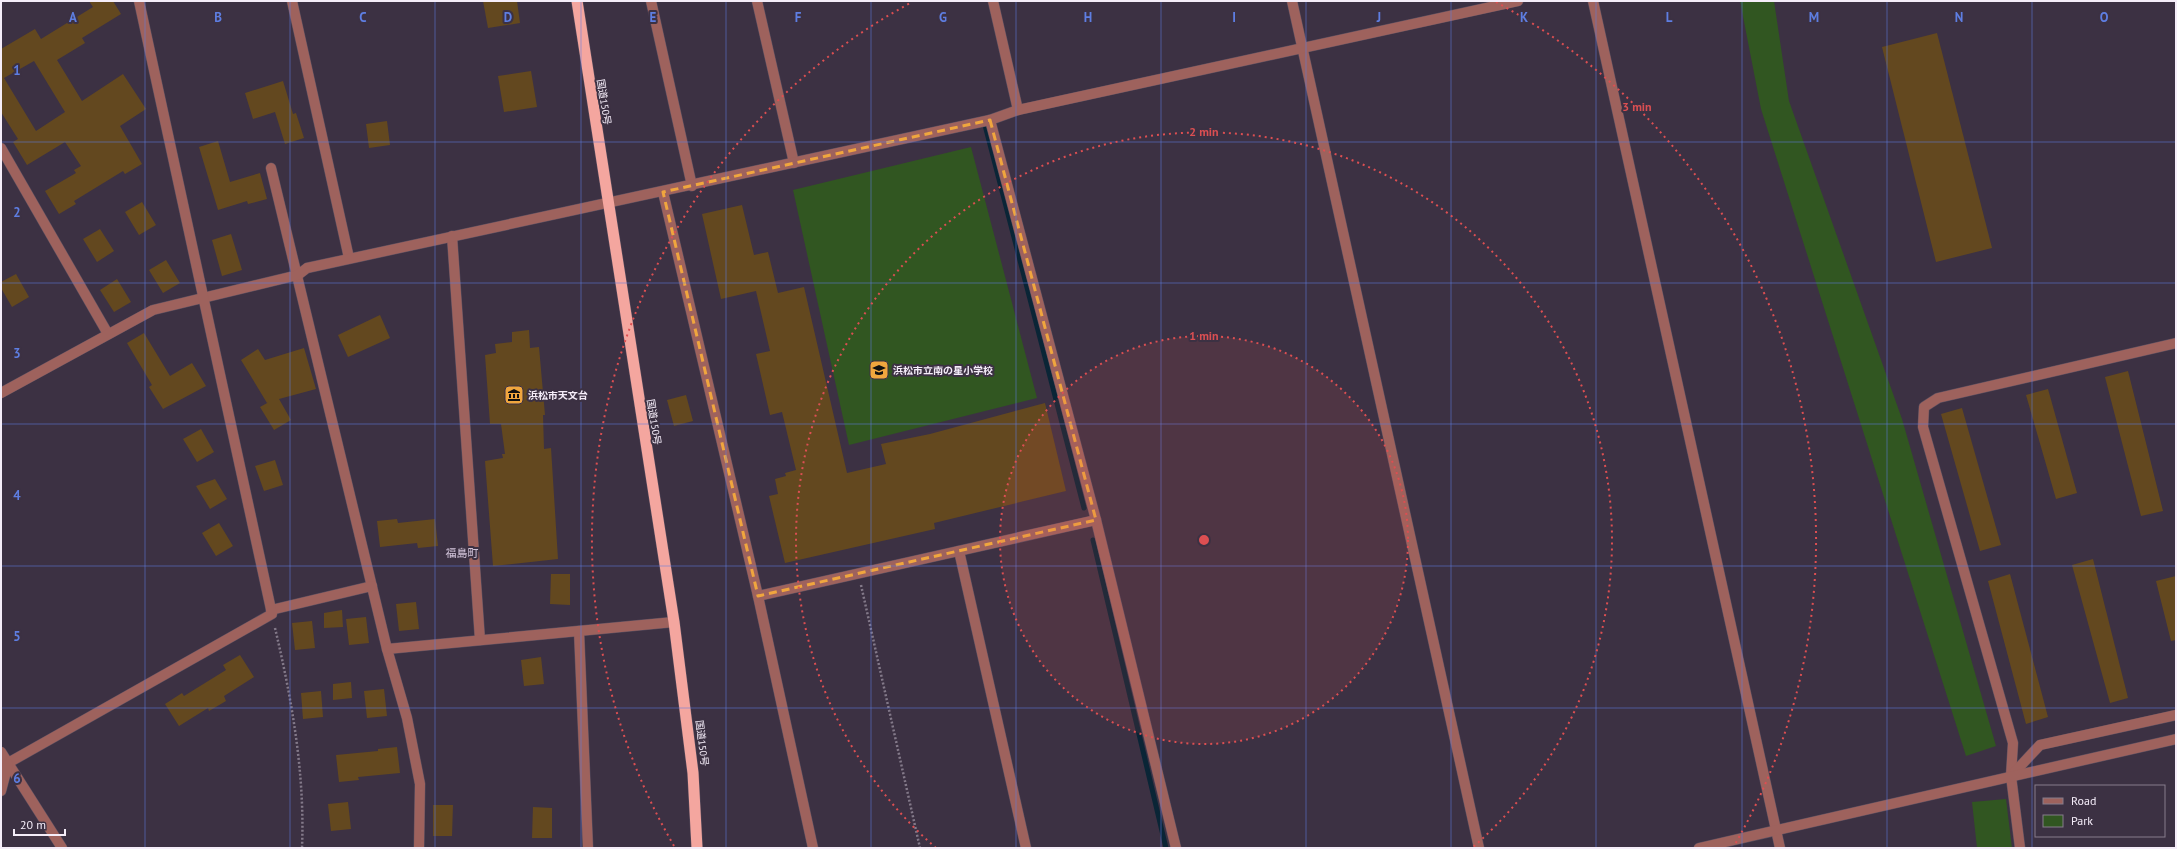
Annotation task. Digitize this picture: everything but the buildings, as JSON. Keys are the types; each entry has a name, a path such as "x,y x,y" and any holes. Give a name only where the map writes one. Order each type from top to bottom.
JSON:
{"highway":[{"name":"国道150号","path":"577,1 607,203 674,622 694,773 697,848"}],"street":[{"path":"139,1 272,612"},
{"path":"292,1 349,258"},
{"path":"651,1 692,186"},
{"path":"757,1 794,163"},
{"path":"993,1 1018,110"},
{"path":"1292,1 1479,848"},
{"path":"1,393 153,310 204,299 298,275 307,268 692,186 990,120 1018,110 1518,1"},
{"path":"1594,1 1780,848"},
{"path":"990,120 1096,520 1176,848"},
{"path":"1,148 108,334"},
{"path":"271,168 387,649 407,718 420,784 419,848"},
{"path":"663,192 758,596 813,848"},
{"path":"452,236 480,640"},
{"path":"2020,848 2011,776 2013,743 1923,427 1924,407 1938,398 2176,344"},
{"path":"758,596 1096,520"},
{"path":"959,551 1026,848"},
{"path":"4,766 272,612 372,586"},
{"path":"387,649 674,622"},
{"path":"579,631 588,848"},
{"path":"2011,776 2040,745 2176,715"},
{"path":"1699,848 2176,739"},
{"path":"1,752 4,766 1,791"},
{"path":"4,766 62,848"}],"path":[{"path":"858,573 920,848"},
{"path":"272,612 286,673 297,744 302,784 302,848"}],"highlighted area":[{"path":"990,120 1096,520 758,596 663,192"}],"green space":[{"path":"1740,1 1774,1 1789,101 1902,419 1996,746 1966,756 1761,109"},
{"path":"971,147 1037,398 849,445 793,190"},
{"path":"2006,799 2012,848 1977,848 1972,802"}],"waterway":[{"path":"985,125 1084,508"},
{"path":"1093,540 1166,848"}],"place":[{"name":"浜松市立南の星小学校","path":"879,370"},
{"name":"浜松市天文台","path":"514,395"}],"district":[{"name":"福島町","path":"462,553"}]}
